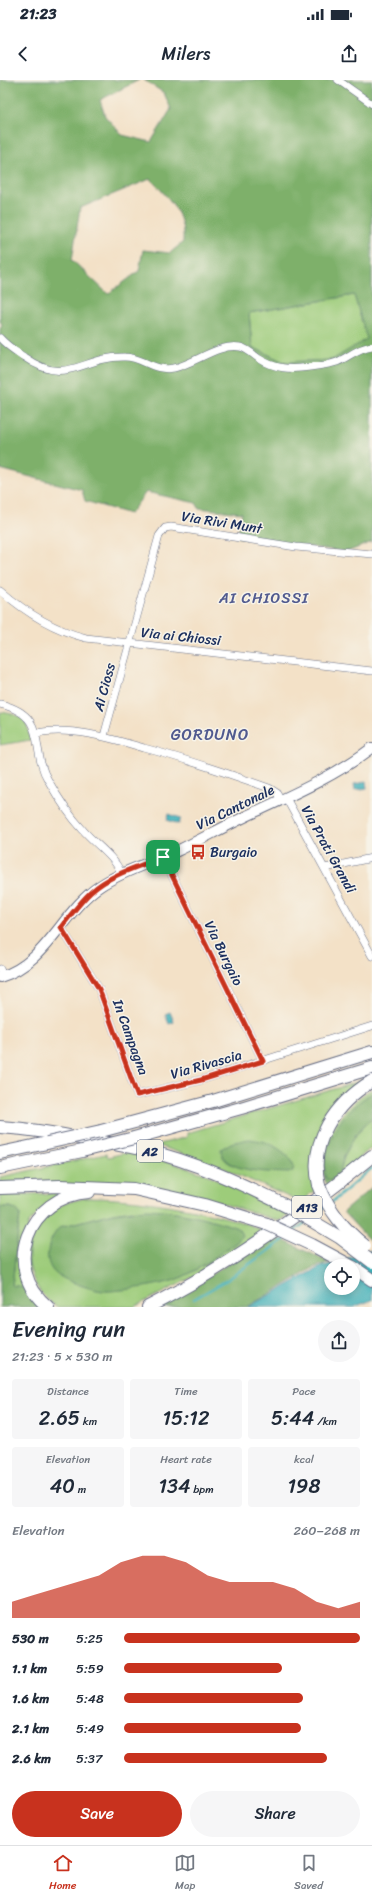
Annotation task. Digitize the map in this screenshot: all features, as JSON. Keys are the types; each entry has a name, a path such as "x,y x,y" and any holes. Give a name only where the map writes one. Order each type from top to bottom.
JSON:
{"highway":[{"name":"A2","path":"0,1153 47,1144 101,1131 206,1103 372,1052"},
{"name":"A2","path":"0,1168 82,1151 134,1138 234,1111 372,1068"},
{"path":"372,1081 346,1100 327,1126 320,1141 316,1170 319,1185 329,1206 350,1234 372,1252"},
{"name":"A2","path":"0,1127 40,1130 147,1151 213,1173 254,1190 290,1208 339,1237 372,1262"},
{"name":"A13","path":"148,1307 199,1280 254,1245 314,1202 372,1156"},
{"name":"A13","path":"0,1188 79,1186 134,1189 149,1194 205,1205 268,1224 337,1259"},
{"name":"A13","path":"48,1307 39,1299 31,1288 26,1276 23,1260 27,1236 41,1212 59,1199 76,1194 96,1192 149,1194"},
{"name":"A13","path":"360,1272 372,1280"}],"main road":[{"name":"Via Cantonale","path":"1,974 29,960 45,945 91,893 121,873 163,857 333,775 372,748"}],"street":[{"path":"338,80 372,104"},
{"path":"0,338 7,346 34,364 43,369 56,371 123,356 138,360 154,367 169,369 187,364 221,349 236,347 244,349 272,366 296,369 329,364 343,358 357,349 372,346"},
{"name":"Via Rivi Munt","path":"129,644 159,536 161,531 167,527 296,547 372,554"},
{"name":"Via ai Chiossi","path":"0,590 32,615 71,634 86,638 372,671"},
{"name":"Ai Cioss","path":"104,736 129,644"},
{"path":"0,704 12,708 27,717 34,726 46,778 61,804 82,829 116,863 121,873"},
{"name":"Via Prati Grandi","path":"36,733 52,730 104,736 189,760 269,788 277,793 283,799 325,868 372,956"},
{"name":"Via Burgaio","path":"163,857 263,1061"},
{"path":"325,868 372,858"},
{"name":"In Campagna","path":"61,927 99,989 137,1095"},
{"name":"Via Rivascia","path":"137,1095 201,1080 372,1026"}],"green space":[{"path":"0,80 139,80 100,100 105,116 122,135 151,142 171,109 164,93 144,80 372,80 372,542 347,552 237,537 242,513 199,508 196,503 146,492 130,514 85,501 82,490 0,469 0,329 2,325 0,320","holes":["150,179 169,200 178,214 183,232 183,242 170,253 143,250 139,271 108,294 72,260 80,208","354,295 367,339 332,360 284,362 252,347 249,313"]},
{"path":"354,295 368,339 332,360 284,362 252,347 249,313"},
{"path":"0,712 19,716 25,722 30,740 0,745"},
{"path":"368,1079 330,1114 315,1190 300,1202 216,1165 156,1145 187,1137 187,1133"},
{"path":"372,1089 372,1093 353,1107 327,1146 325,1168 340,1172 344,1156 357,1133 372,1117 372,1147 327,1185 323,1171 323,1157 326,1143 332,1130 340,1117 350,1106"},
{"path":"372,1093 372,1117 357,1133 344,1156 340,1172 332,1179 327,1180 325,1174 325,1162 330,1141 335,1131 347,1114"},
{"path":"249,1139 267,1142 284,1153 293,1162 294,1167 292,1172 248,1170 229,1163 223,1157 221,1149 231,1143"},
{"path":"133,1151 209,1175 289,1214 279,1221 215,1201 149,1188 0,1184 0,1177 106,1154 108,1157"},
{"path":"372,1187 372,1243 343,1212"},
{"path":"60,1193 49,1201 28,1224 29,1292 12,1287 20,1214 11,1207 0,1207 0,1195"},
{"path":"86,1198 117,1199 178,1207 208,1213 250,1225 263,1231 189,1279 134,1307 58,1307 43,1295 33,1279 30,1270 29,1250 33,1236 49,1213 64,1204","holes":["132,1210 237,1242 190,1273 174,1280 160,1283 121,1289 98,1289 76,1283 53,1271 60,1227 113,1213"]},
{"path":"0,1207 14,1208 20,1214 12,1286 26,1289 41,1307 0,1307"},
{"path":"146,1209 181,1213 216,1221 238,1228 242,1235 237,1242 191,1273 169,1282 150,1286 103,1291 76,1284 53,1271 48,1260 48,1254 50,1242 60,1227 113,1213"},
{"path":"274,1236 324,1260 324,1264 313,1268 247,1307 158,1307"}],"water":[{"path":"366,782 367,788 355,790 354,784"},
{"path":"169,814 181,818 179,824 167,820"},
{"path":"170,1012 174,1022 169,1024 165,1014"},
{"path":"372,1250 372,1300 354,1307 248,1307 324,1266 324,1295 360,1295 360,1259 345,1259"}],"waterway":[{"path":"331,1203 372,1168"},
{"path":"312,1217 325,1207"},
{"path":"293,1232 306,1222"},
{"path":"194,1299 227,1280 286,1238"}],"place":[{"name":"Burgaio","path":"198,852"}],"district":[{"name":"AI CHIOSSI","path":"264,598"},
{"name":"GORDUNO","path":"210,734"}],"route":[{"path":"163,857 263,1061 201,1080 137,1095 99,989 61,927 83,901 98,887 121,873 163,857"}]}
